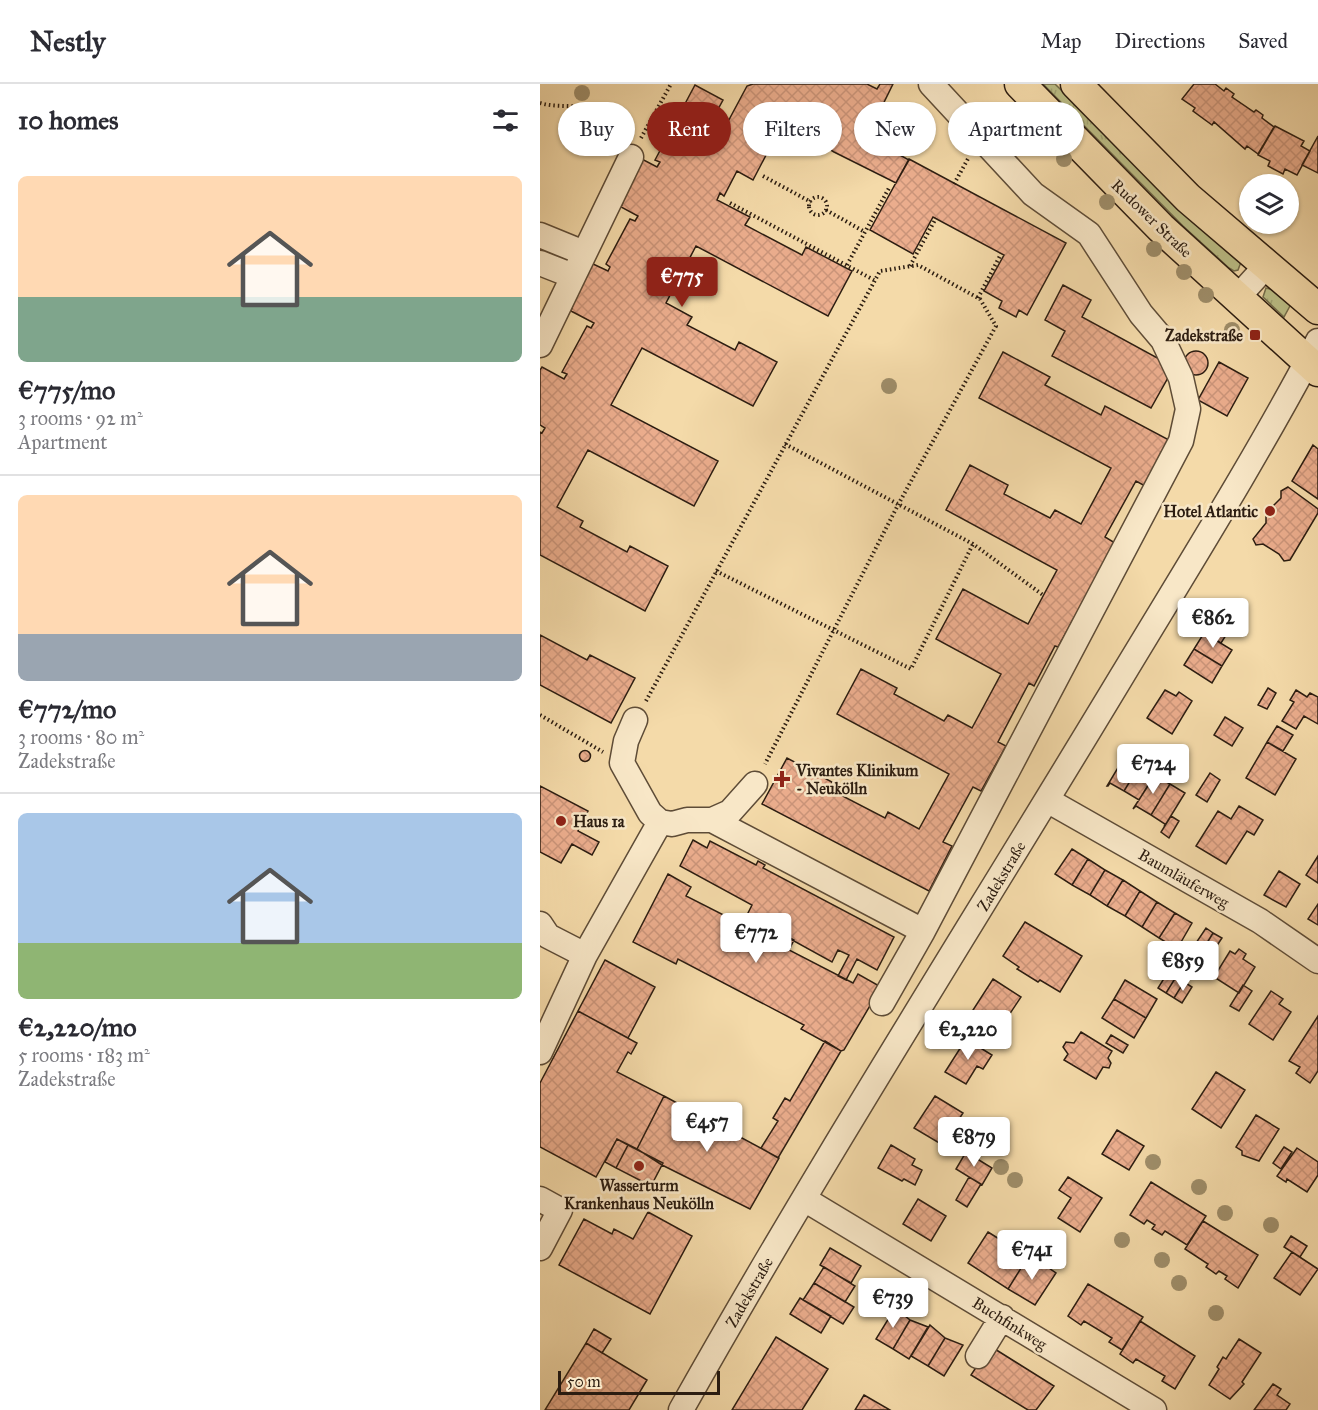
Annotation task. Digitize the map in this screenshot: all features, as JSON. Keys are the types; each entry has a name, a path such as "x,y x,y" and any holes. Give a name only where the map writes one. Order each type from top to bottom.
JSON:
{"main road":[{"name":"Rudower Straße","path":"1020,84 1161,228 1237,298 1314,358"},
{"path":"1076,84 1188,198 1265,267 1318,309"}],"street":[{"path":"931,84 948,103"},
{"path":"882,1003 923,931 1181,441 1188,409 1180,378 1163,340 1141,314 1089,234 1033,194 996,156"},
{"path":"540,345 631,157"},
{"path":"540,235 584,252"},
{"path":"540,263 573,276"},
{"path":"1237,298 1265,267"},
{"name":"Zadekstraße","path":"681,1410 804,1199 1314,358"},
{"path":"635,720 626,741 622,763 650,813 660,822 672,824 687,820 711,820 730,812 755,784"},
{"name":"Baumläuferweg","path":"1047,801 1260,921 1318,961"},
{"path":"711,820 923,931"},
{"path":"540,1052 546,1026 660,822"},
{"path":"540,924 548,936 585,955"},
{"path":"540,1199 560,1210 540,1248"},
{"name":"Buchfinkweg","path":"804,1199 1154,1410"},
{"path":"978,1356 1002,1317"}],"path":[{"path":"540,103 555,108 592,109 605,114 639,142 671,84"},
{"path":"954,184 969,156"},
{"path":"763,176 811,202"},
{"path":"847,265 889,188"},
{"path":"826,210 819,215 814,214 810,210 811,202 815,198 824,200 826,210 865,232"},
{"path":"730,203 874,280"},
{"path":"910,266 936,218"},
{"path":"978,298 1001,254"},
{"path":"635,720 879,270 918,265 978,298 996,326 832,630 755,784"},
{"path":"785,444 973,544 1043,596"},
{"path":"716,571 911,669 973,544"},
{"path":"540,716 622,763"}],"green space":[{"path":"1043,84 1055,84 1073,102 1061,102"},
{"path":"1084,113 1241,262 1238,270 1234,271 1229,268 1183,226 1084,126"},
{"path":"1266,288 1274,290 1291,304 1284,317 1263,297"}],"building":[{"path":"753,84 867,84 877,89 880,84 893,84 884,102 854,102 854,156 902,156 909,160 896,183 842,156 842,102 743,102 743,156 766,156 753,180 737,171 724,196 720,193 717,200 750,217 745,225 802,255 806,247 852,271 828,316 696,246 666,303 692,317 687,325 735,350 739,342 777,362 753,406 642,348 611,405 718,461 694,506 588,450 557,507 583,521 580,527 627,552 630,546 668,566 645,611 540,555 540,432 542,433 545,428 540,425 540,370 542,367 564,379 567,374 562,372 587,326 591,328 594,323 571,311 576,294 591,263 608,271 610,267 606,264 630,219 635,221 638,216 621,207 640,158 657,167 660,162 655,160 657,156 731,156 731,116 747,86"},
{"path":"1194,84 1215,84 1224,91 1226,88 1234,94 1232,97 1254,112 1256,110 1263,115 1262,118 1274,127 1258,154 1247,146 1245,149 1214,122 1212,125 1193,111 1195,108 1182,99"},
{"path":"695,85 723,100 722,102 686,102"},
{"path":"1275,126 1304,141 1301,146 1310,151 1298,174 1285,169 1283,174 1268,166 1270,161 1258,155"},
{"path":"1318,136 1318,173 1302,165"},
{"path":"909,159 1066,243 1027,315 1019,310 1016,317 999,308 1002,301 984,291 1004,255 933,217 913,254 870,230"},
{"path":"1063,285 1091,300 1082,317 1174,367 1151,408 1052,356 1065,331 1045,320"},
{"path":"1196,351 1201,352 1207,358 1207,368 1201,374 1196,375 1191,374 1185,368 1184,363 1185,358 1191,352"},
{"path":"1003,352 1050,377 1045,385 1101,415 1105,406 1169,440 1145,486 1136,481 1105,537 1115,543 1058,647 1055,646 1034,686 1029,683 998,742 1006,746 981,791 973,787 943,842 952,846 929,891 762,804 787,758 832,782 829,789 885,818 888,812 919,829 949,774 837,714 861,669 897,688 894,694 944,721 948,715 972,728 1001,674 936,639 963,589 1028,624 1057,570 946,510 970,465 1008,485 1004,494 1050,518 1055,510 1081,524 1111,468 979,398"},
{"path":"1219,362 1248,378 1227,416 1198,400"},
{"path":"1313,445 1318,449 1318,499 1292,481"},
{"path":"1288,487 1318,509 1318,513 1290,560 1284,561 1279,554 1263,544 1256,545 1253,539 1266,523 1266,513 1281,498 1281,491"},
{"path":"1211,621 1228,632 1221,643 1204,633"},
{"path":"1204,633 1232,650 1222,666 1194,649"},
{"path":"540,635 587,660 590,655 635,678 611,723 540,685"},
{"path":"1194,649 1222,666 1212,683 1184,665"},
{"path":"1268,688 1276,693 1267,709 1258,705"},
{"path":"1165,690 1176,696 1179,692 1192,701 1172,734 1147,718"},
{"path":"1296,690 1307,697 1310,693 1318,697 1318,724 1304,716 1296,729 1282,721 1294,702 1290,700"},
{"path":"1225,717 1243,728 1232,746 1214,735"},
{"path":"1277,726 1293,735 1283,751 1267,742"},
{"path":"1267,742 1296,759 1275,795 1246,778"},
{"path":"585,750 591,756 585,762 579,756"},
{"path":"1128,751 1143,760 1124,791 1110,783 1107,786"},
{"path":"1143,760 1158,769 1139,800 1124,791"},
{"path":"1210,773 1220,780 1207,802 1196,795"},
{"path":"1155,775 1170,784 1151,815 1136,806 1133,809"},
{"path":"1170,784 1185,793 1164,827 1165,824 1151,815"},
{"name":"Haus 1a","path":"540,786 588,811 578,831 599,842 592,855 572,844 561,863 540,852"},
{"path":"1239,806 1263,820 1254,835 1247,831 1226,864 1196,846 1218,811 1231,819"},
{"path":"1171,816 1179,821 1169,838 1161,832"},
{"path":"693,840 707,848 710,841 756,865 758,861 765,865 763,868 894,937 877,970 857,959 846,980 838,976 849,955 838,950 832,962 747,915 752,905 680,866"},
{"path":"1072,849 1088,859 1072,885 1055,874"},
{"path":"1318,856 1318,883 1306,875"},
{"path":"1088,859 1105,870 1090,895 1072,885"},
{"path":"1105,870 1123,880 1107,906 1090,895"},
{"path":"1279,871 1300,884 1286,907 1264,895"},
{"path":"668,874 691,887 686,896 747,927 752,917 794,940 789,950 853,983 858,974 881,987 844,1050 841,1051 801,1029 804,1025 678,959 676,964 633,942"},
{"path":"1123,880 1140,891 1125,916 1107,906"},
{"path":"1140,891 1157,902 1142,927 1125,916"},
{"path":"1157,902 1175,913 1159,938 1142,927"},
{"path":"1318,904 1318,925 1308,919"},
{"path":"1175,913 1192,923 1177,949 1159,938"},
{"path":"1025,922 1082,956 1060,992 1017,969 1019,967 1003,956"},
{"path":"1206,928 1213,933 1204,948 1196,943"},
{"path":"1213,933 1222,938 1212,953 1204,948"},
{"path":"1196,943 1212,953 1203,969 1186,959"},
{"path":"1239,949 1246,954 1243,959 1255,967 1239,993 1214,977 1230,951 1235,954"},
{"path":"605,960 655,987 628,1038 578,1011"},
{"path":"1168,972 1176,977 1166,993 1158,988"},
{"path":"1176,977 1184,982 1174,998 1166,993"},
{"path":"993,979 1021,997 1001,1027 973,1010"},
{"path":"1125,980 1157,999 1146,1018 1114,999"},
{"path":"1184,982 1192,987 1182,1003 1174,998"},
{"path":"1243,985 1252,991 1239,1011 1230,1006"},
{"path":"1271,991 1283,999 1279,1004 1291,1012 1273,1040 1249,1024"},
{"path":"1114,999 1146,1018 1134,1038 1102,1018"},
{"path":"578,1011 637,1043 631,1054 628,1052 617,1072 664,1096 637,1149 617,1139 596,1177 540,1147 540,1083"},
{"path":"1318,1016 1318,1071 1310,1083 1296,1073 1300,1067 1289,1061"},
{"path":"1081,1032 1112,1051 1108,1058 1111,1063 1109,1068 1103,1067 1096,1079 1064,1060 1068,1054 1063,1047 1066,1042 1074,1043"},
{"path":"1111,1035 1128,1045 1123,1053 1106,1043"},
{"path":"966,1039 992,1055 983,1069 977,1066 966,1084 945,1072"},
{"path":"825,1041 841,1051 778,1158 761,1148 778,1121 773,1118 785,1098 790,1101"},
{"path":"1216,1072 1245,1090 1221,1128 1192,1109"},
{"path":"664,1096 779,1158 750,1209 662,1165 637,1149"},
{"path":"935,1096 963,1113 952,1130 961,1135 951,1150 914,1128"},
{"path":"1256,1115 1279,1129 1259,1161 1242,1155 1242,1151 1236,1147"},
{"path":"1117,1130 1144,1146 1129,1170 1102,1154"},
{"path":"617,1139 628,1145 616,1168 605,1162"},
{"name":"Wasserturm Krankenhaus Neukölln","path":"628,1145 663,1163 651,1186 616,1168"},
{"path":"891,1145 915,1159 912,1165 922,1170 915,1185 878,1168"},
{"path":"1284,1147 1292,1152 1281,1169 1273,1163"},
{"path":"1297,1148 1318,1162 1318,1175 1307,1192 1287,1179 1286,1182 1277,1176"},
{"path":"966,1152 992,1168 982,1185 956,1169"},
{"path":"969,1177 981,1184 967,1207 956,1200"},
{"path":"1068,1177 1102,1198 1080,1232 1058,1218 1071,1198 1059,1190"},
{"path":"1151,1182 1206,1216 1187,1245 1165,1231 1162,1235 1152,1229 1155,1225 1147,1220 1144,1224 1130,1215"},
{"path":"918,1199 946,1216 931,1241 903,1224"},
{"path":"648,1212 692,1236 650,1314 559,1265 584,1219 612,1234 614,1229 633,1239"},
{"path":"1203,1221 1258,1255 1238,1288 1225,1279 1227,1276 1219,1271 1216,1274 1206,1267 1208,1264 1185,1249"},
{"path":"988,1232 1028,1257 1008,1289 968,1263"},
{"path":"1291,1236 1307,1246 1300,1257 1284,1247"},
{"path":"830,1248 861,1266 851,1283 820,1265"},
{"path":"1292,1252 1318,1269 1300,1295 1274,1278"},
{"path":"1028,1257 1038,1263 1039,1261 1056,1273 1035,1305 1008,1289"},
{"path":"824,1267 855,1286 845,1302 814,1283"},
{"path":"814,1283 854,1307 843,1324 803,1300"},
{"path":"1088,1284 1143,1317 1122,1350 1109,1342 1112,1338 1084,1321 1081,1325 1068,1316"},
{"path":"800,1298 831,1316 821,1333 790,1314"},
{"path":"895,1308 910,1320 893,1349 876,1339"},
{"path":"910,1320 928,1327 909,1359 893,1349"},
{"path":"1140,1321 1195,1356 1175,1389 1162,1381 1165,1376 1136,1359 1133,1363 1120,1354"},
{"path":"930,1325 945,1338 928,1366 911,1356"},
{"path":"594,1329 611,1339 602,1353 586,1343"},
{"path":"776,1337 828,1369 802,1410 732,1410"},
{"path":"945,1338 963,1345 944,1376 928,1366"},
{"path":"1239,1339 1261,1353 1242,1382 1244,1384 1230,1399 1209,1385 1223,1357 1226,1359"},
{"path":"586,1343 647,1380 629,1410 545,1410"},
{"path":"990,1346 1054,1386 1036,1410 1028,1410 971,1375"},
{"path":"1273,1384 1281,1389 1277,1395 1290,1404 1286,1410 1254,1410"},
{"path":"864,1395 890,1410 855,1410"}],"place":[{"name":"Zadekstraße","path":"1255,335"},
{"name":"Hotel Atlantic","path":"1270,511"},
{"name":"Vivantes Klinikum - Neukölln","path":"782,779"},
{"name":"Haus 1a","path":"561,821"},
{"name":"Wasserturm Krankenhaus Neukölln","path":"639,1166"}]}
